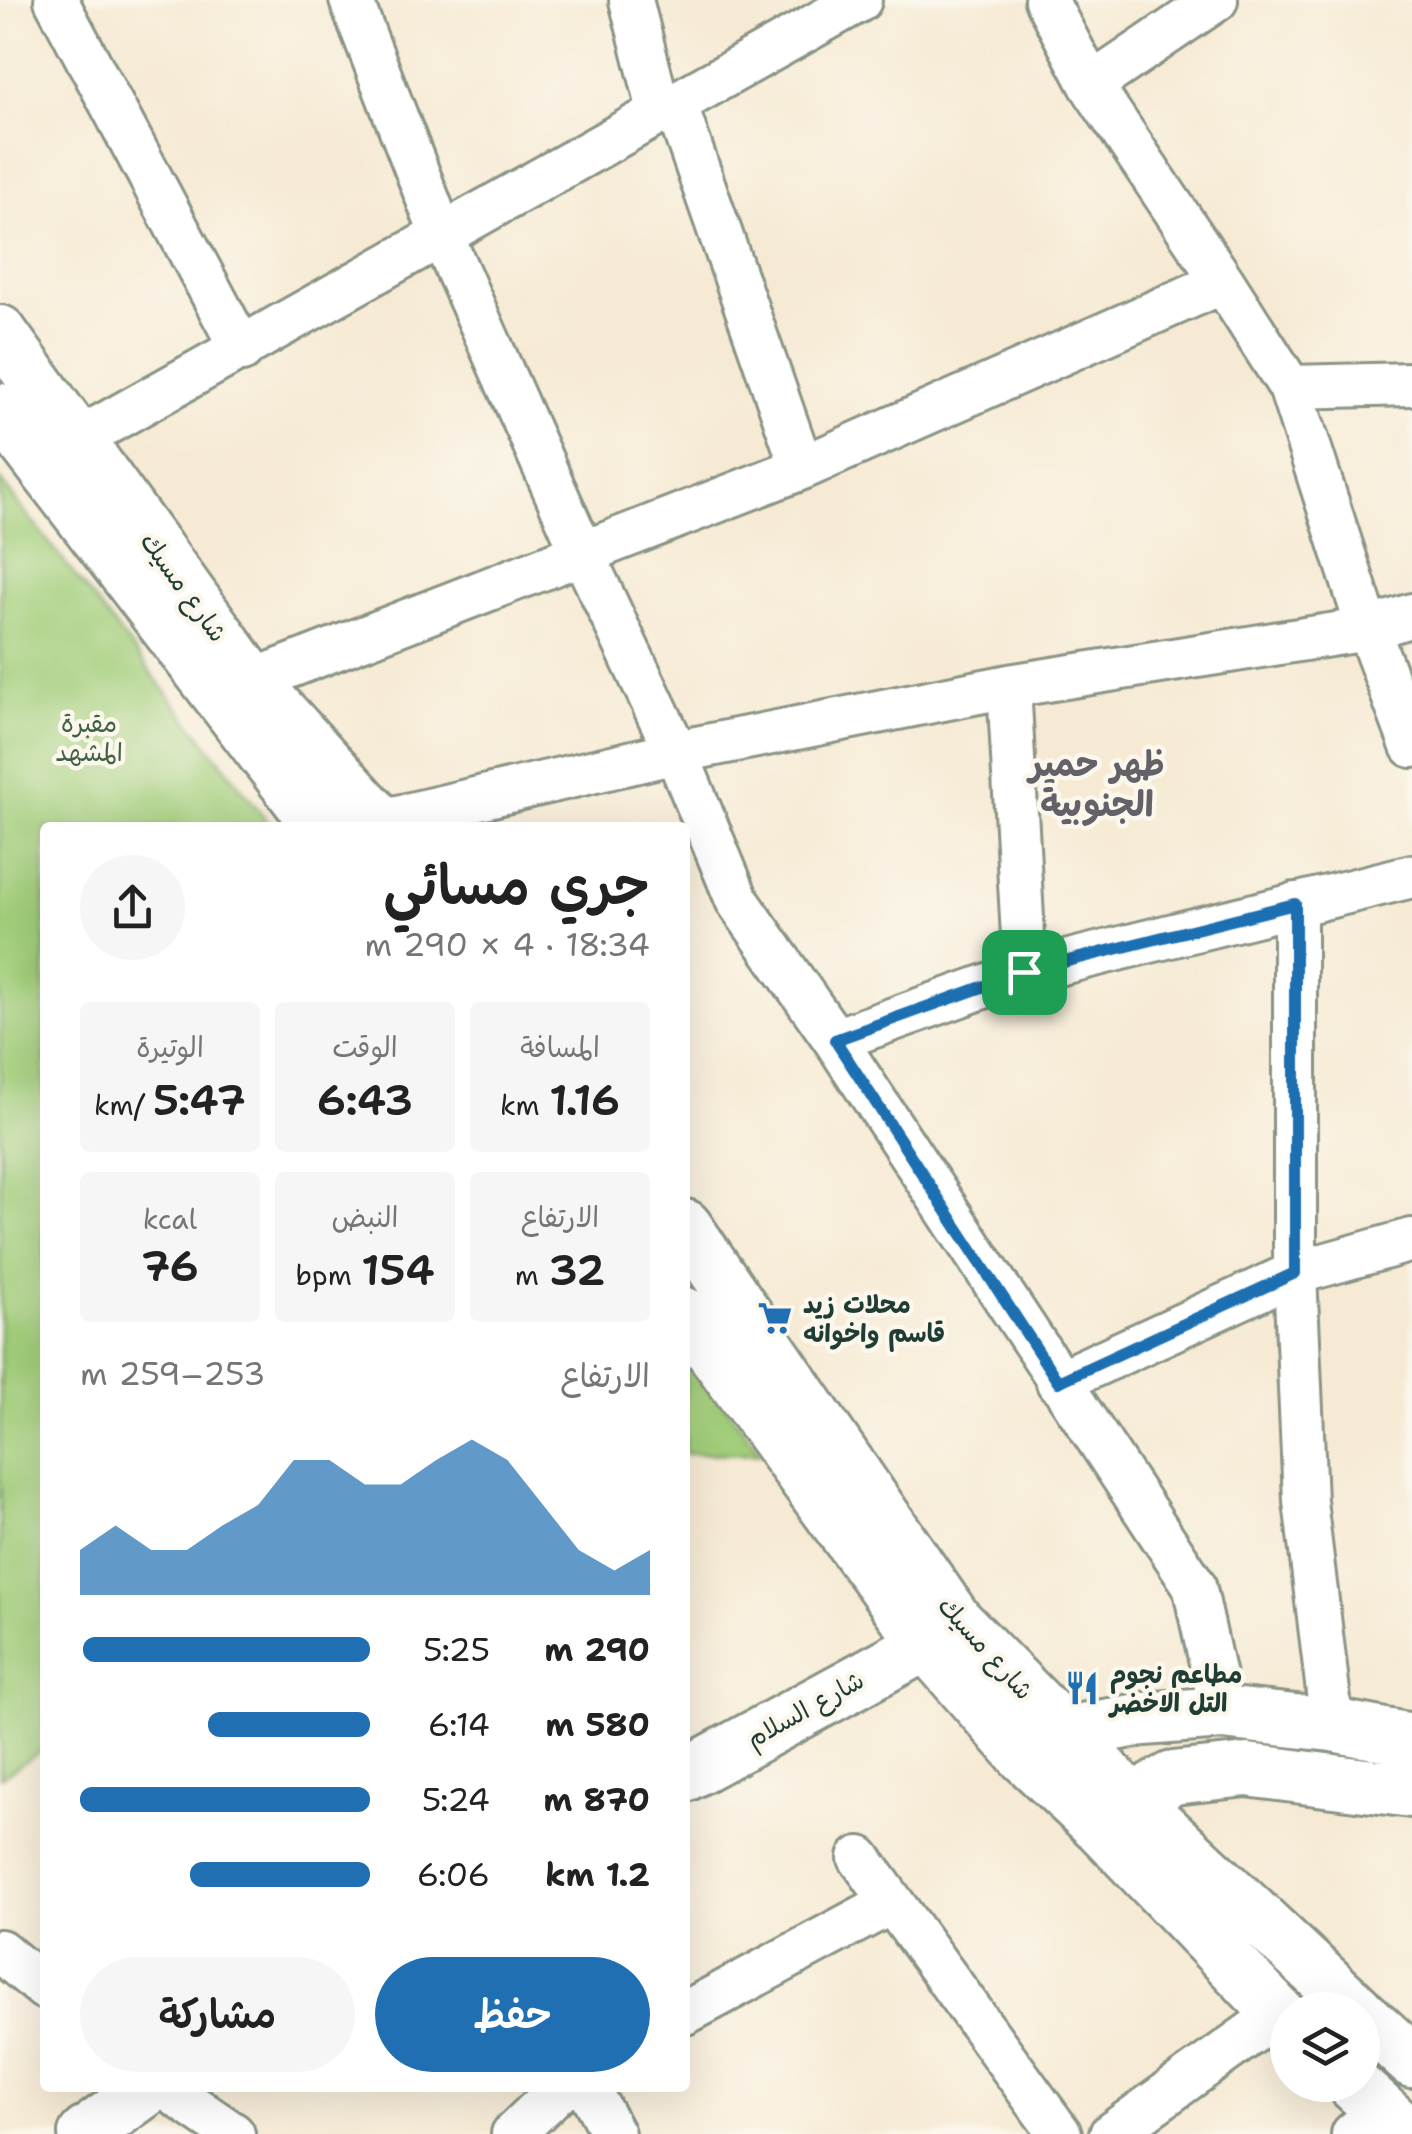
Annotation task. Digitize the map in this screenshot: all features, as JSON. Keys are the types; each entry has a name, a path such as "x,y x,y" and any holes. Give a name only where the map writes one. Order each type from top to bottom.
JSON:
{"street":[{"path":"56,0 242,350"},
{"path":"351,0 442,236 582,554 676,752 737,900 835,1040 1194,1585 1222,1712"},
{"path":"631,0 802,468"},
{"path":"58,451 860,0"},
{"path":"1046,0 1091,85 1290,387 1368,630 1412,746"},
{"path":"1091,85 1216,0"},
{"path":"252,681 802,468 1224,282"},
{"name":"شارع مسيك","path":"0,332 58,451 317,822"},
{"path":"1290,387 1412,384"},
{"name":"شارع مسيك","path":"0,410 58,451 252,681 382,822"},
{"path":"392,822 676,752 1009,686 1368,630 1412,615"},
{"path":"1009,686 1024,972"},
{"path":"835,1040 1024,972 1412,876"},
{"path":"1295,904 1295,1273 1305,1501 1332,1724"},
{"name":"شارع مسيك","path":"690,1233 1044,1745"},
{"path":"1058,1382 1295,1273 1412,1240"},
{"name":"شارع مسيك","path":"690,1321 926,1644 1044,1745 1116,1814 1335,1992"},
{"name":"شارع السلام","path":"690,1772 926,1644"},
{"path":"1044,1745 1144,1718 1222,1712 1332,1724 1412,1740"},
{"path":"1116,1814 1173,1778 1247,1770 1412,1790"},
{"name":"شارع مسيك","path":"1116,1814 1270,2002"},
{"path":"860,1858 1060,2134"},
{"path":"690,2010 890,1903"},
{"path":"0,1951 40,1984"},
{"path":"1111,2134 1270,2027"},
{"path":"1380,2032 1412,2062"},
{"path":"85,2134 143,2092"},
{"path":"172,2092 233,2134"},
{"path":"513,2134 557,2092"},
{"path":"590,2092 612,2134"}],"green space":[{"name":"مقبرة المشهد","path":"0,480 268,822 40,822 40,1751 0,1778"},
{"path":"690,1361 762,1453 690,1454"}],"place":[{"name":"محلات زيد قاسم واخوانه","path":"775,1318"},
{"name":"مطاعم نجوم التل الاخضر","path":"1082,1688"}],"district":[{"name":"ظهر حمير الجنوبية","path":"1097,783"}],"route":[{"path":"1295,904 1295,1273 1058,1382 835,1040 1024,972 1295,904"}]}
